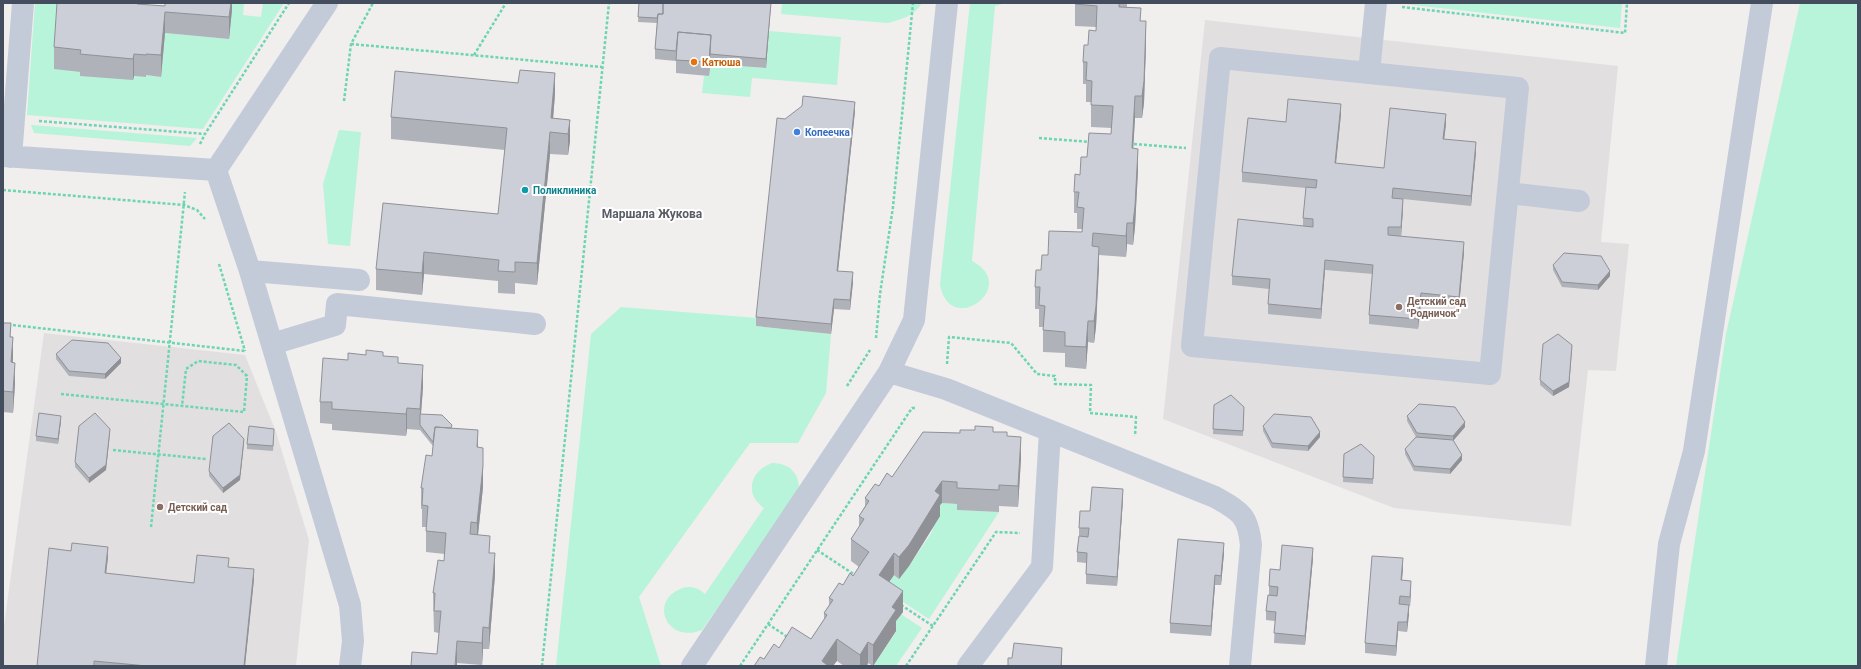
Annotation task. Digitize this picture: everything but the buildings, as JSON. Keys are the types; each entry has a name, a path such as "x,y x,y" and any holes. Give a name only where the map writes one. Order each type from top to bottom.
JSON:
{"street":[{"path":"23,3 14,119 7,156 216,170"},
{"path":"216,170 327,3"},
{"path":"692,666 889,372 914,320 947,3"},
{"path":"1369,72 1375,3"},
{"path":"1656,666 1669,544 1694,451 1762,3"},
{"path":"1220,58 1518,88 1490,374 1192,346 1211,150 1220,58"},
{"path":"216,170 250,271 350,606 353,641 350,666"},
{"path":"1508,193 1579,201"},
{"path":"250,271 359,280"},
{"path":"272,344 335,325 337,304 535,324"},
{"path":"889,372 946,389 1215,497 1234,508 1244,517 1249,528 1251,545 1240,666"},
{"path":"968,666 1042,567 1050,431"}],"path":[{"path":"151,527 187,168 205,134 289,3"},
{"path":"344,101 351,44 373,3"},
{"path":"474,55 506,3"},
{"path":"605,3 608,8"},
{"path":"542,666 609,3"},
{"path":"876,340 880,294 893,207 913,3"},
{"path":"1375,3 1625,33 1627,3"},
{"path":"351,44 602,67"},
{"path":"14,119 205,134"},
{"path":"1039,138 1097,142"},
{"path":"1134,144 1211,150"},
{"path":"3,190 184,205 197,210 206,220"},
{"path":"217,257 248,358"},
{"path":"3,324 245,351"},
{"path":"740,666 912,408 938,404 946,389 949,337 1011,343 1037,374 1055,376 1055,384 1091,385 1090,413 1136,417 1135,436"},
{"path":"843,392 872,346"},
{"path":"61,394 164,404 182,406 244,412 247,376 236,365 198,361 186,369 182,406"},
{"path":"113,450 206,459"},
{"path":"906,666 996,532 1044,534"},
{"path":"817,550 858,577"},
{"path":"895,601 932,626"},
{"path":"768,624 791,639"}],"shaded area":[{"name":"Детский сад \"Родничок\"","path":"1205,20 1618,66 1601,242 1629,244 1616,371 1588,370 1571,526 1394,508 1163,419"},
{"name":"Детский сад","path":"44,333 245,355 276,432 309,540 296,666 3,666 3,633"}],"green space":[{"path":"35,3 101,3 68,71 161,77 165,33 229,39 232,11 228,3 244,3 243,15 261,17 263,3 284,3 203,129 27,115"},
{"path":"782,3 922,3 911,14 888,23 781,14"},
{"path":"970,3 1006,3 995,6 972,261 985,271 989,283 986,294 978,302 967,307 956,307 946,300 940,284"},
{"path":"1395,3 1622,3 1620,28"},
{"path":"1800,3 1858,3 1858,666 1676,666 1726,334"},
{"path":"769,31 841,37 837,85 752,78 750,97 702,93 704,76 709,76 710,64 766,68"},
{"path":"31,125 197,138 190,146 34,133"},
{"path":"339,130 361,132 350,246 328,244 323,184"},
{"path":"621,307 757,318 756,326 831,334 826,393 798,443 750,443 639,597 661,666 556,666 591,334"},
{"path":"772,463 784,465 792,470 798,479 799,491 702,630 690,633 679,631 671,627 666,620 664,611 665,603 671,595 680,589 687,587 693,587 705,594 764,508 754,496 752,483 759,471"},
{"path":"942,503 957,504 957,510 999,512 929,619 885,590 894,575 909,566 932,532 935,513"},
{"path":"901,614 922,628 896,666 873,666 896,632 892,628"}],"place":[{"name":"Катюша","path":"694,62"},
{"name":"Копеечка","path":"797,132"},
{"name":"Поликлиника","path":"525,190"},
{"name":"Детский сад \"Родничок\"","path":"1399,307"},
{"name":"Детский сад","path":"160,507"}],"district":[{"name":"Маршала Жукова","path":"652,214"}]}
